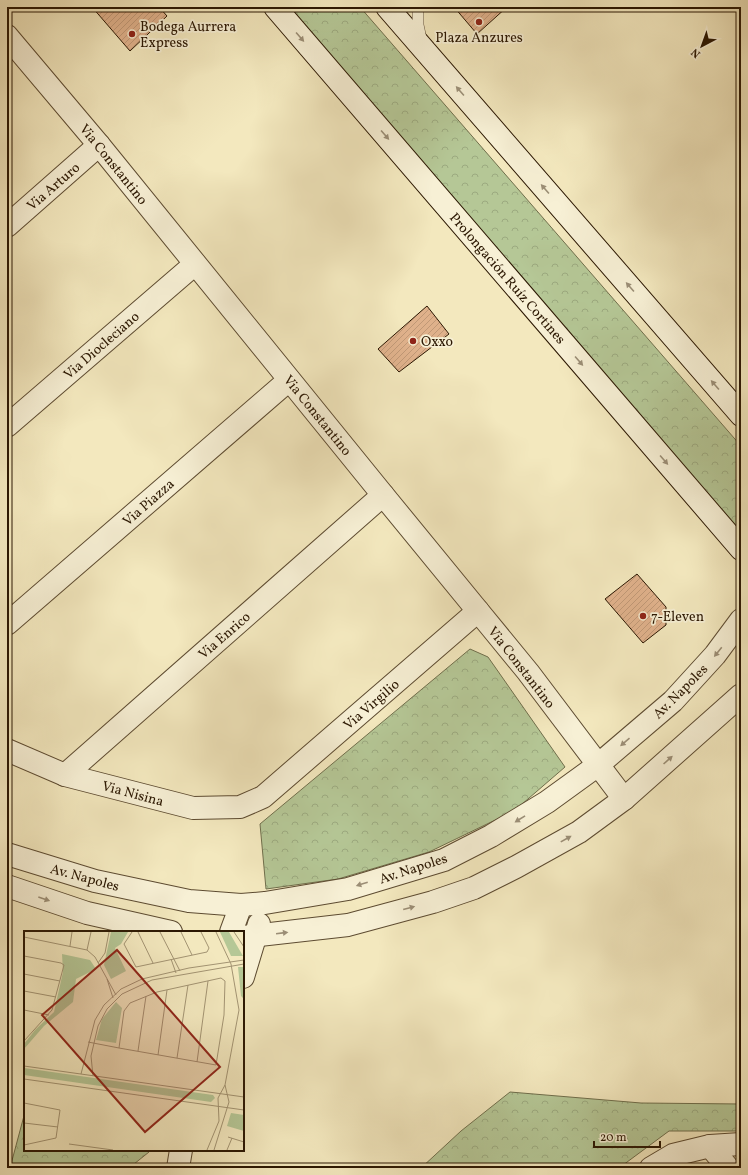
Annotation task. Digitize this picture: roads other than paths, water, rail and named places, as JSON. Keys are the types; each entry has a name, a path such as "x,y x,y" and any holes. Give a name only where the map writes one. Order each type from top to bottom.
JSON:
{"street":[{"name":"Prolongación Ruíz Cortines","path":"275,7 741,549"},
{"path":"387,7 741,415"},
{"name":"Via Constantino","path":"7,36 99,145 478,610 528,672 624,799"},
{"name":"Via Arturo","path":"7,226 99,145"},
{"name":"Via Diocleciano","path":"7,426 195,264"},
{"name":"Via Piazza","path":"7,624 289,380"},
{"name":"Via Enrico","path":"65,775 383,495"},
{"name":"Via Virgilio","path":"263,797 478,610"},
{"name":"Av. Napoles","path":"7,854 102,883 189,901 241,905 265,903 348,889 444,860 491,836 541,806 598,765 673,701 715,655 741,620"},
{"path":"249,937 348,925 433,902 474,888 516,867 579,832 624,799 741,695"},
{"name":"Via Nisina","path":"7,750 65,775 192,808 240,807 263,797"},
{"path":"7,886 86,913 167,931"},
{"path":"244,970 249,937 265,903"},
{"path":"231,931 241,905"},
{"path":"651,1168 673,1155 710,1146 741,1144"},
{"path":"710,1146 728,1168"},
{"path":"178,1168 181,1151"}],"lane":[{"path":"418,7 418,25 425,51"}],"place":[{"name":"Plaza Anzures","path":"479,22"},
{"name":"Bodega Aurrera Express","path":"132,34"},
{"name":"Oxxo","path":"413,341"},
{"name":"7-Eleven","path":"643,616"}]}
